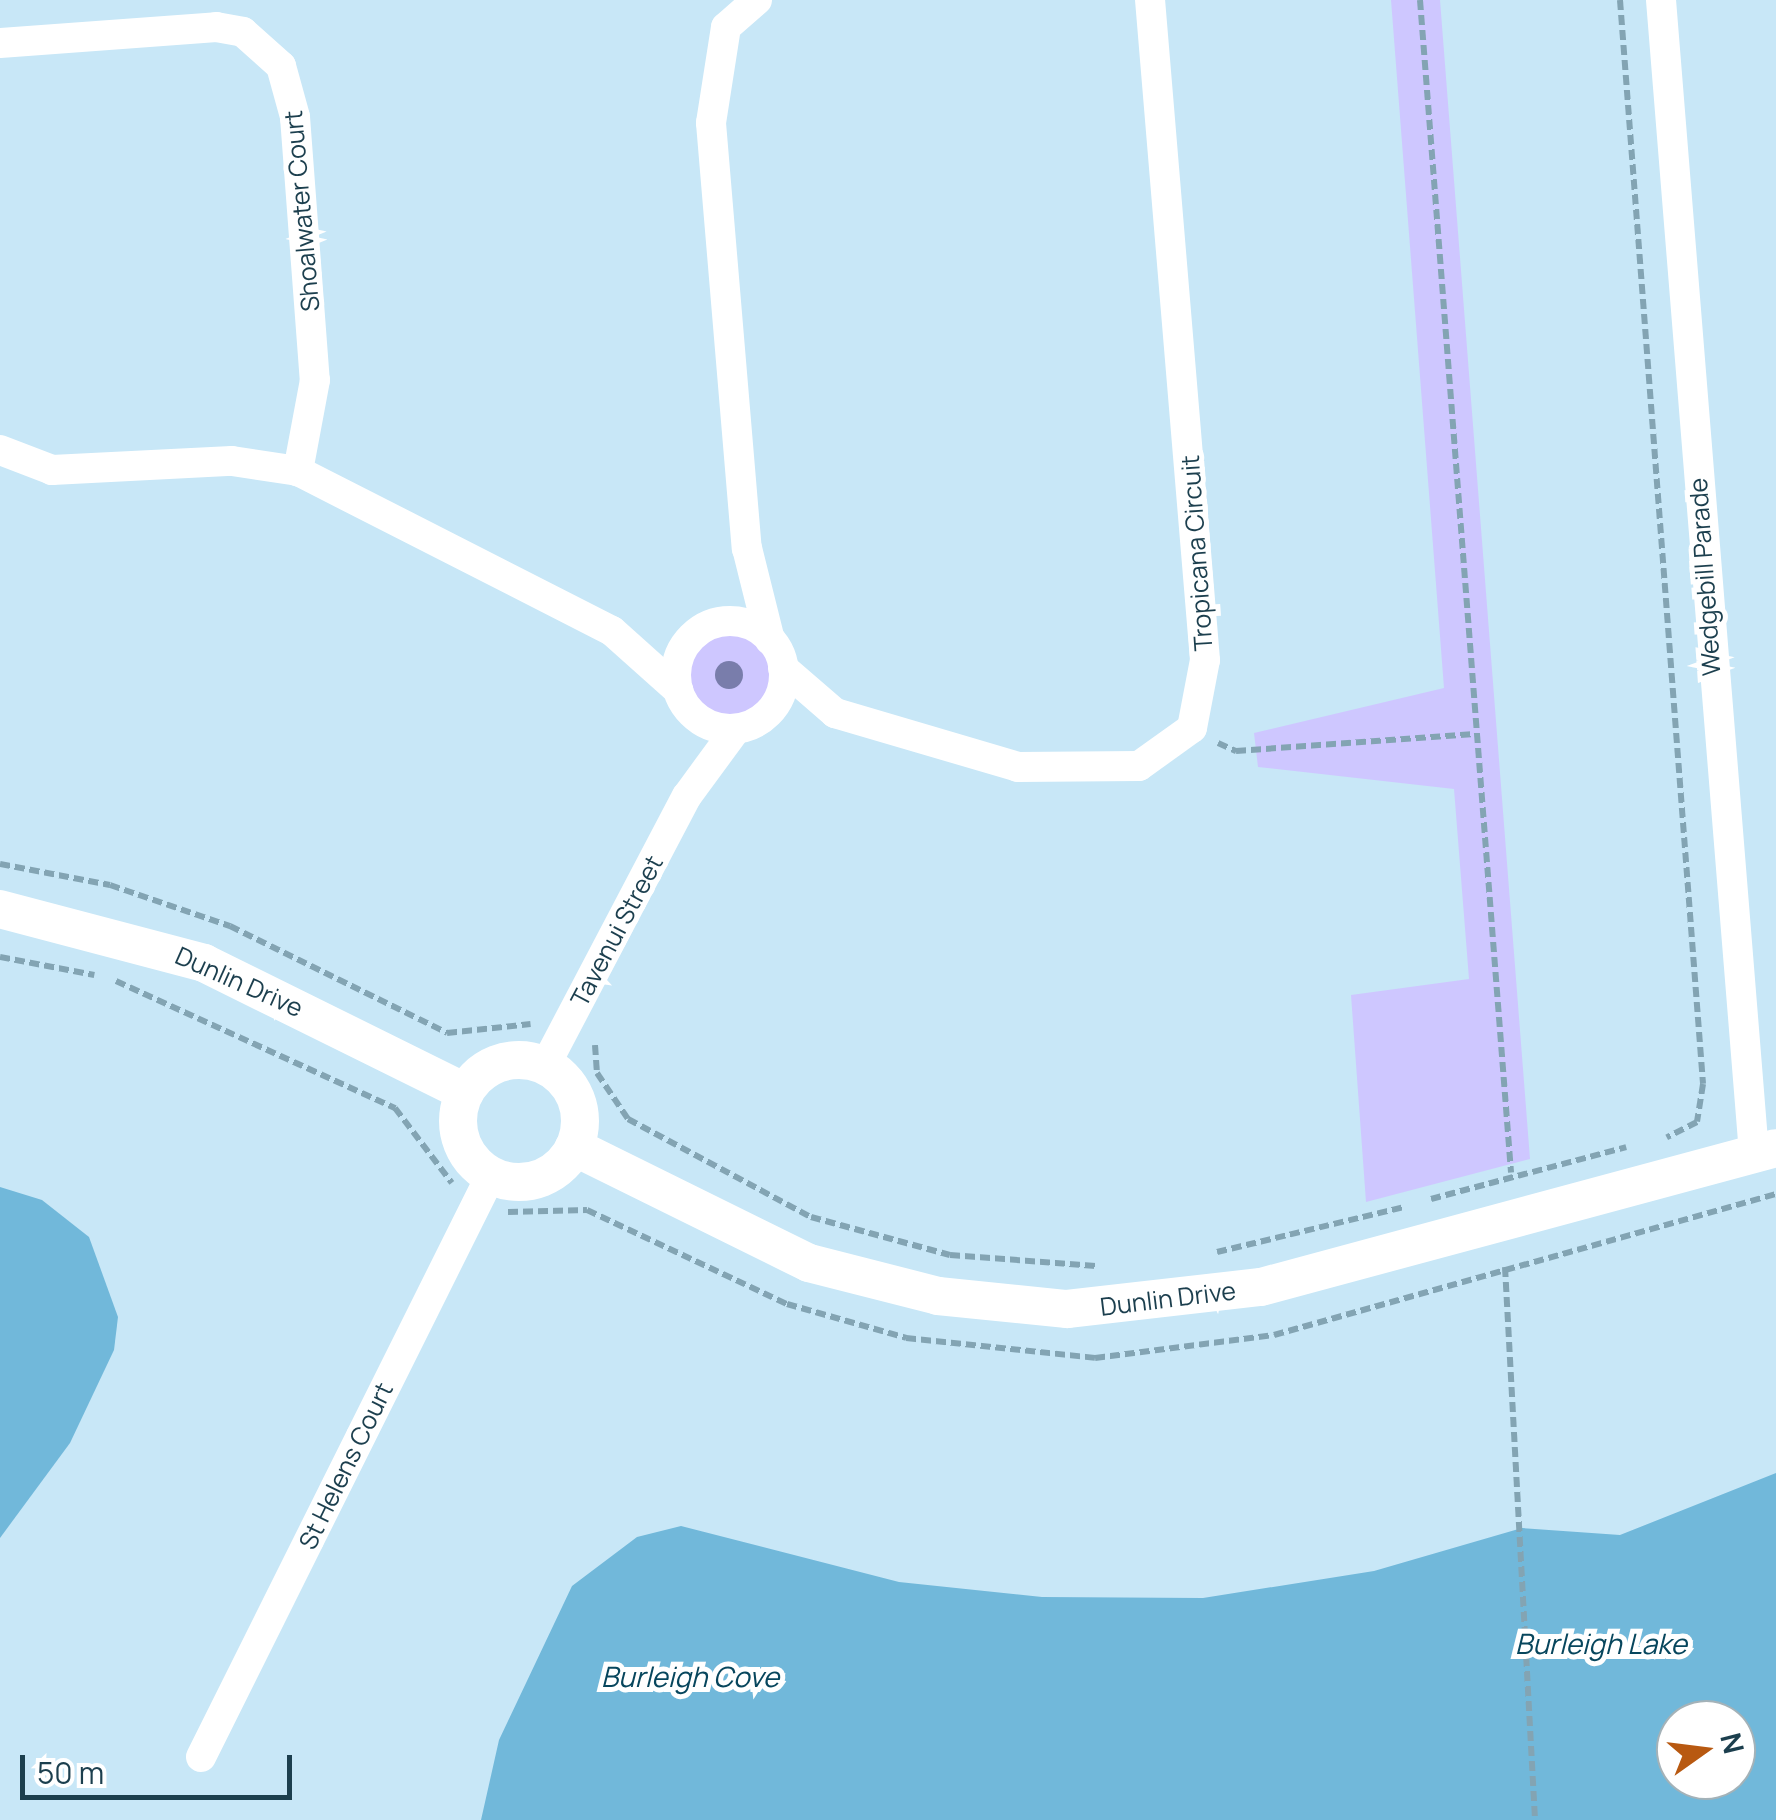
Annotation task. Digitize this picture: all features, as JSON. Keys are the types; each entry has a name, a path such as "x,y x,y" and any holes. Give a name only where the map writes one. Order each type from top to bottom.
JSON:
{"street":[{"path":"756,0 726,27 711,123 748,548 770,640 783,668 834,714 950,754 1082,771 1139,766 1192,728"},
{"name":"Tropicana Circuit","path":"1150,0 1205,660 1192,728"},
{"name":"Wedgebill Parade","path":"1662,0 1765,1151"},
{"name":"Shoalwater Court","path":"0,44 216,27 244,32 280,66 295,118 315,380 298,471"},
{"path":"0,450 52,470 232,461 298,471 612,631 684,701 749,724 834,714"},
{"path":"687,796 684,701 678,656 707,628 748,548"},
{"path":"612,631 750,625 770,640"},
{"path":"749,724 780,697 783,668"},
{"name":"Tavenui Street","path":"546,1066 687,796 749,724"},
{"name":"Dunlin Drive","path":"0,909 204,963 465,1092"},
{"path":"492,1066 546,1066 579,1110 574,1147 547,1175 491,1176 458,1130 465,1092 492,1066"},
{"name":"Dunlin Drive","path":"574,1147 810,1263 938,1296 1068,1309 1262,1287 1765,1151"},
{"name":"St Helens Court","path":"202,1756 491,1176"}],"path":[{"path":"1420,0 1510,1172"},
{"path":"1620,0 1703,1084 1696,1122 1648,1144"},
{"path":"1192,728 1236,751 1474,734"},
{"path":"0,864 110,885 230,926 447,1033 512,1030 542,1014"},
{"path":"0,957 158,995 395,1108 447,1168 453,1196"},
{"path":"590,1039 597,1074 628,1119 811,1217 950,1255 1111,1266"},
{"path":"1197,1256 1510,1172 1635,1146"},
{"path":"1505,1268 1514,1509 1535,1820"}],"shaded area":[{"path":"1391,0 1440,0 1530,1159 1366,1202 1351,995 1469,979 1454,789 1258,767 1254,733 1444,688"},
{"path":"729,632 745,635 759,644 768,658 768,690 759,704 745,713 729,716 713,713 699,704 690,690 687,674 690,658 699,644 713,635"}],"water":[{"path":"0,1187 42,1200 89,1237 118,1317 114,1350 70,1443 0,1538"},
{"name":"Burleigh Cove","path":"1776,1473 1776,1820 481,1820 499,1740 572,1586 637,1537 681,1526 899,1582 1042,1597 1203,1598 1374,1571 1522,1528 1620,1535"}],"water label":[{"name":"Burleigh Lake","path":"1601,1643"}]}
